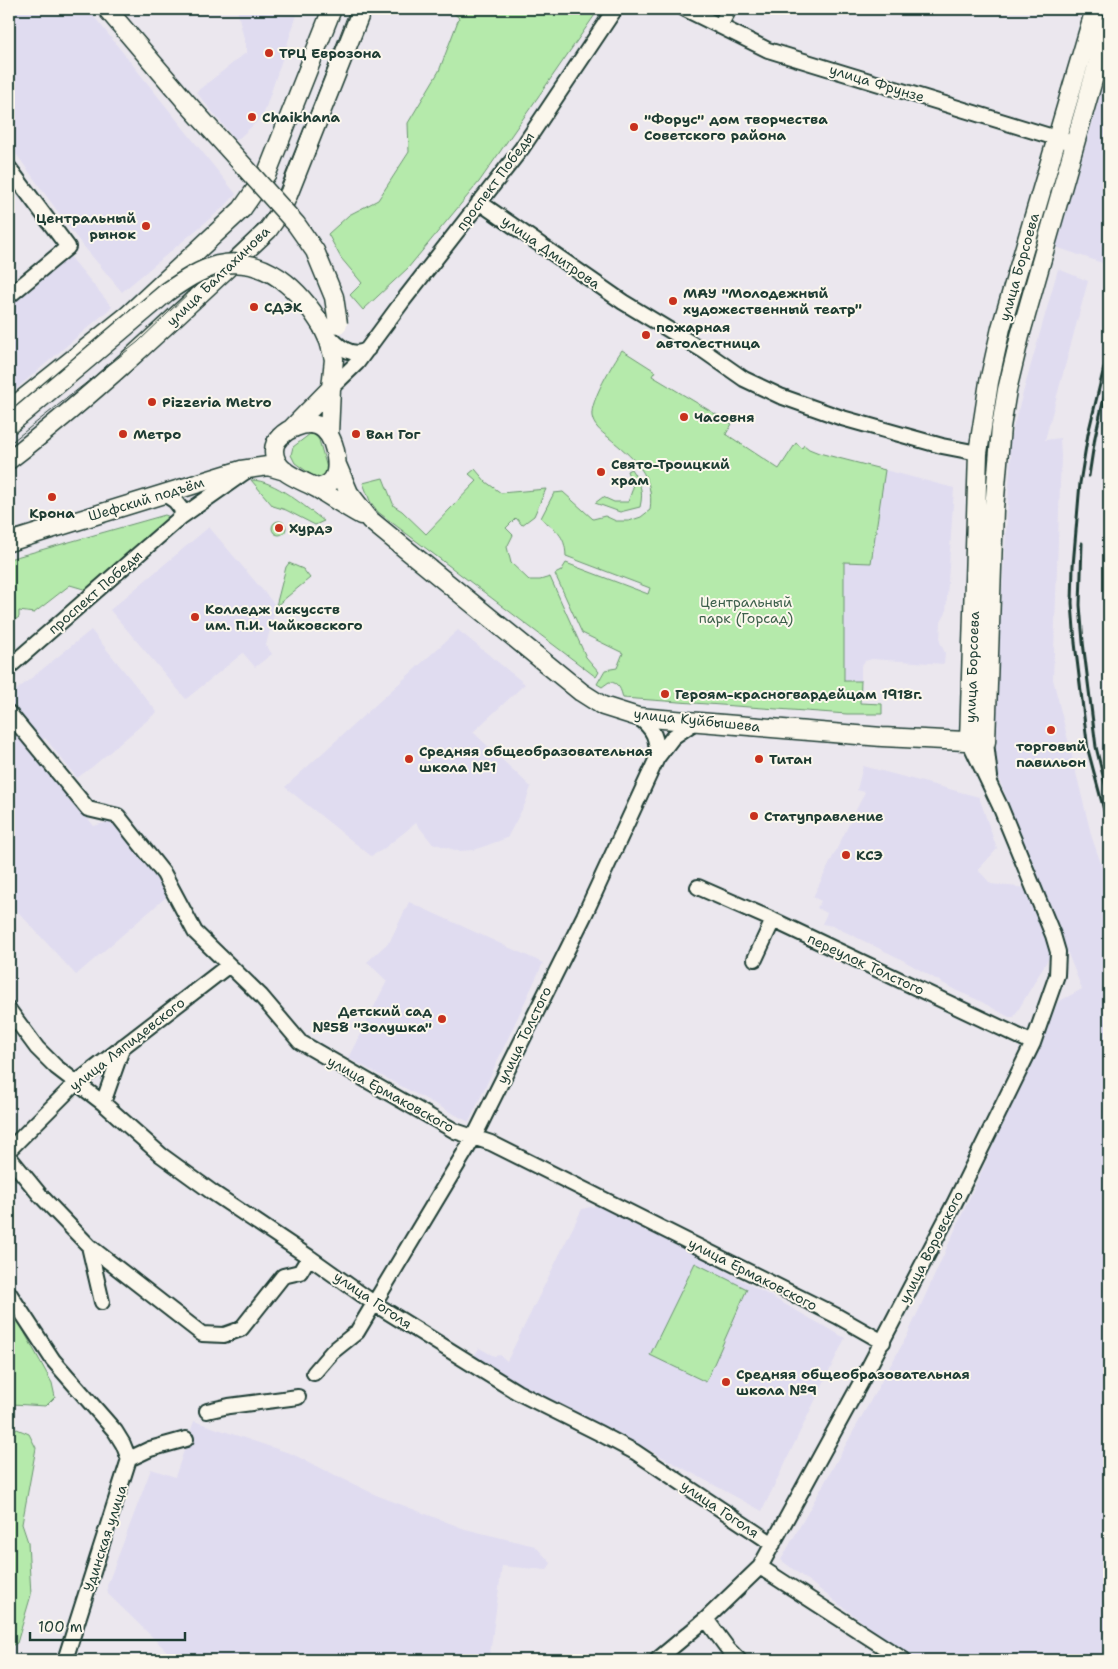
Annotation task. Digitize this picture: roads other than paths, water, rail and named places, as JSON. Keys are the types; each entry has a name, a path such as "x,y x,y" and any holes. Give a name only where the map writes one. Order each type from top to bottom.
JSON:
{"main road":[{"name":"улица Куйбышева","path":"107,9 296,224 315,252 334,297 336,340 329,434 335,453 336,465 349,493 370,520"},
{"path":"9,410 128,315 242,209 267,173 332,9"},
{"name":"улица Балтахинова","path":"9,460 74,408 140,350 268,230 280,214 362,9"},
{"name":"улица Борсоева","path":"978,742 978,453 989,382 1001,328 1095,9"},
{"name":"улица Борсоева","path":"978,742 994,510 1001,427 1007,390 1020,336 1109,24"},
{"path":"9,425 167,292 196,274 219,265 254,267 279,278 298,293 336,340"},
{"path":"285,471 275,459 275,447 279,438 291,429 331,388"},
{"path":"291,429 311,424 321,427 329,434"},
{"path":"316,488 332,481 336,474 336,465"},
{"name":"Шефский подъём","path":"9,542 252,467 268,466 285,471"},
{"name":"улица Куйбышева","path":"285,471 370,520 581,692 603,706 638,716 695,722 882,737 978,742"}],"street":[{"name":"проспект Победы","path":"331,388 357,363 522,148 615,9"},
{"name":"улица Фрунзе","path":"685,9 768,50 1074,143"},
{"path":"720,26 729,9"},
{"path":"9,168 68,247 9,296"},
{"name":"улица Дмитрова","path":"479,202 624,302 704,351 744,379 780,396 842,418 942,446 978,453"},
{"path":"336,340 358,353 368,349"},
{"name":"проспект Победы","path":"9,667 181,517 252,467"},
{"path":"163,493 175,500 182,510 181,517"},
{"name":"улица Ермаковского","path":"9,713 85,806 114,814 121,819 167,879 196,932 261,996 300,1042 455,1131 491,1143 837,1316 883,1342"},
{"path":"638,716 653,732 657,743 657,758"},
{"name":"улица Толстого","path":"314,1373 332,1352 357,1332 474,1138 584,916 657,758 673,737 695,722"},
{"name":"улица Воровского","path":"657,1660 706,1619 760,1567 883,1342 954,1204 1033,1043 1057,975 1058,952 1050,927 991,787 978,742"},
{"name":"переулок Толстого","path":"698,887 773,920 1033,1043"},
{"path":"755,959 773,920"},
{"name":"улица Ляпидевского","path":"9,1150 76,1082 229,965"},
{"name":"улица Гоголя","path":"9,1010 37,1048 56,1067 102,1103 161,1155 212,1192 375,1304 516,1392 635,1452 773,1544"},
{"path":"102,1103 123,1046"},
{"path":"9,1157 40,1195 89,1246 202,1334 224,1335 242,1329 283,1276 300,1272 309,1257"},
{"path":"89,1246 102,1302"},
{"path":"9,1293 53,1360 115,1431 123,1444 128,1460 150,1449 186,1439"},
{"path":"207,1411 229,1406 298,1397"},
{"name":"Удинская улица","path":"65,1660 128,1460"},
{"path":"760,1567 904,1660"},
{"path":"706,1619 739,1660"}],"tram line":[{"path":"9,444 138,342 254,230 271,208 281,189 350,9"}],"railway":[{"path":"1109,347 1088,434 1080,483 1072,603 1088,750 1109,829"},
{"path":"1089,476 1095,437 1109,376"},
{"path":"1082,543 1080,605 1083,642 1096,747 1109,800"}],"place":[{"name":"ТРЦ Еврозона","path":"269,53"},
{"name":"Chaikhana","path":"252,117"},
{"name":"\"Форус\" дом творчества Советского района","path":"634,127"},
{"name":"Центральный рынок","path":"146,226"},
{"name":"МАУ \"Молодежный художественный театр\"","path":"673,301"},
{"name":"СДЭК","path":"254,307"},
{"name":"пожарная автолестница","path":"646,335"},
{"name":"Pizzeria Metro","path":"152,402"},
{"name":"Часовня","path":"684,417"},
{"name":"Метро","path":"123,434"},
{"name":"Ван Гог","path":"356,434"},
{"name":"Свято-Троицкий храм","path":"601,472"},
{"name":"Крона","path":"52,497"},
{"name":"Хурдэ","path":"279,528"},
{"name":"Колледж искусств им. П.И. Чайковского","path":"195,617"},
{"name":"Героям-красногвардейцам 1918г.","path":"665,694"},
{"name":"торговый павильон","path":"1051,730"},
{"name":"Средняя общеобразовательная школа №1","path":"409,759"},
{"name":"Титан","path":"759,759"},
{"name":"Статуправление","path":"754,816"},
{"name":"КСЭ","path":"846,855"},
{"name":"Детский сад №58 \"Золушка\"","path":"442,1019"},
{"name":"Средняя общеобразовательная школа №9","path":"726,1382"}],"park label":[{"name":"Центральный парк (Горсад)","path":"746,610"}]}
